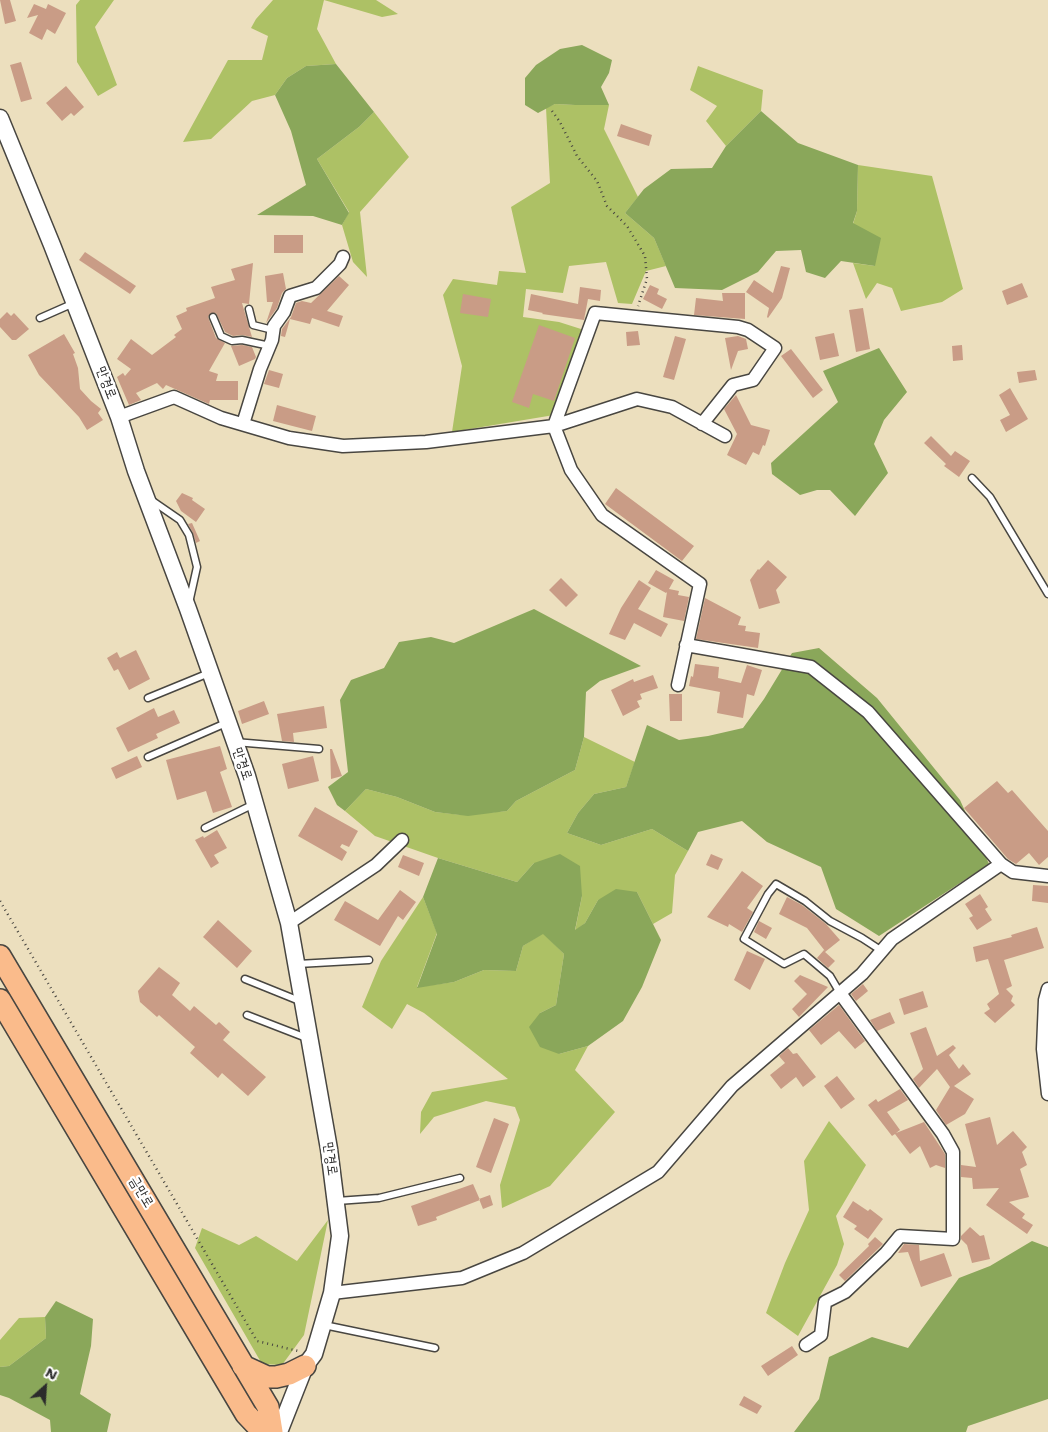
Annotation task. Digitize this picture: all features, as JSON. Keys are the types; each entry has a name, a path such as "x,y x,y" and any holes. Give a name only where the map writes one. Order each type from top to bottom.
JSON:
{"highway":[{"name":"금만로","path":"0,956 268,1407 272,1432"},
{"name":"금만로","path":"0,1000 246,1414 263,1432"},
{"path":"243,1366 267,1377 276,1377 289,1374 310,1360"}],"street":[{"name":"만경로","path":"0,118 120,417 136,470 188,610 255,803 289,923 329,1149 340,1236 332,1293 323,1325 279,1432"},
{"path":"243,424 260,369 270,346 274,326 284,312 290,296 316,288 340,264 343,257"},
{"path":"678,685 700,584 602,515 571,470 554,426 595,314 738,327 748,330 776,348 753,380 733,385 702,424"},
{"path":"120,417 174,397 221,418 289,438 342,446 426,442 554,426 637,399 672,407 725,436"},
{"path":"686,645 811,667 868,712 1001,864 1013,872 1048,876"},
{"path":"289,923 376,865 402,840"},
{"path":"332,1293 462,1278 523,1253 658,1172 732,1086 862,974 892,939 1001,864"},
{"path":"1048,989 1044,1000 1043,1048 1048,1094"},
{"path":"806,1345 821,1335 825,1302 845,1292 886,1253 900,1236 953,1239 953,1152 943,1134 840,993"}],"lane":[{"path":"40,318 75,303"},
{"path":"249,309 252,325 274,330"},
{"path":"213,318 221,336 232,341 242,340 270,346"},
{"path":"972,478 990,497 1048,594"},
{"path":"146,496 180,520 189,535 197,567 188,610"},
{"path":"148,698 210,673"},
{"path":"148,757 227,722"},
{"path":"234,742 318,750"},
{"path":"205,828 255,803"},
{"path":"840,993 830,976 804,954 784,964 744,939 768,894 776,884 805,901 830,920 882,951"},
{"path":"296,964 369,960"},
{"path":"245,978 303,1003"},
{"path":"247,1015 310,1039"},
{"path":"336,1201 379,1198 460,1178"},
{"path":"323,1325 435,1348"}],"path":[{"path":"552,111 560,122 577,156 598,181 607,206 627,226 645,256 647,279 634,317"},
{"path":"0,900 257,1341 310,1360"}],"green space":[{"path":"80,0 114,0 95,27 117,85 98,96 77,62 76,5"},
{"path":"273,0 324,0 317,29 336,64 306,66 287,78 275,95 252,101 211,139 183,142 228,60 262,60 268,36 251,28 256,19"},
{"path":"324,0 376,0 398,14 382,17"},
{"path":"582,45 612,60 609,73 601,87 609,105 555,104 538,113 525,105 525,78 536,65 560,49"},
{"path":"336,64 374,112 359,127 317,159 349,213 342,225 313,216 257,215 306,185 291,131 275,95 287,78 306,66"},
{"path":"698,66 763,90 761,111 726,146 706,121 717,106 690,90"},
{"path":"555,104 609,105 604,129 638,197 625,213 654,238 666,266 646,271 632,304 618,303 606,262 569,266 563,293 526,289 523,317 559,322 581,329 582,335 554,415 452,432 462,366 443,295 453,279 497,285 499,271 526,273 511,207 550,183 546,108"},
{"path":"761,111 798,143 858,165 857,211 853,223 881,238 875,266 841,261 825,278 806,272 801,250 776,251 758,272 722,290 675,288 654,238 625,213 644,189 671,169 712,168 726,146"},
{"path":"374,112 409,157 360,212 367,277 353,262 342,225 349,212 317,159 359,127"},
{"path":"858,165 932,176 963,289 942,302 901,311 892,288 877,283 866,299 853,263 875,266 853,224 857,211"},
{"path":"879,348 907,392 884,420 874,444 888,473 855,516 830,490 817,490 800,495 772,474 771,463 838,402 823,371"},
{"path":"534,609 641,666 600,681 586,692 584,737 575,770 516,801 507,811 468,816 435,812 397,797 366,789 345,811 337,805 328,787 348,772 340,700 351,680 384,668 399,642 431,637 454,643"},
{"path":"819,648 877,698 960,800 989,864 879,936 836,909 821,867 767,842 742,821 698,832 688,851 652,829 601,845 567,833 578,813 594,794 626,787 647,725 679,740 743,728 764,699 792,653"},
{"path":"584,737 635,762 626,787 594,794 578,813 567,833 601,845 652,829 688,851 675,875 672,913 653,924 637,892 598,900 585,923 575,931 582,896 534,863 517,882 438,858 375,836 345,811 366,789 397,797 435,812 462,815 507,811 516,801 575,770"},
{"path":"560,854 580,866 582,896 575,930 585,923 598,900 616,889 637,892 661,940 642,987 623,1021 588,1046 559,1054 540,1047 529,1027 540,1013 556,1005 564,954 543,934 523,946 516,971 484,970 454,982 417,988 437,934 423,897 438,858 517,882 534,863"},
{"path":"423,897 437,933 417,987 454,982 484,970 516,971 523,946 543,933 564,954 556,1005 540,1013 559,1054 588,1046 575,1070 615,1112 550,1186 502,1208 500,1185 520,1120 515,1107 486,1101 434,1117 420,1134 421,1112 432,1092 508,1079 424,1013 407,1004 392,1029 362,1007 381,961"},
{"path":"829,1121 866,1165 836,1216 844,1244 837,1265 798,1336 766,1313 785,1263 809,1210 804,1161"},
{"path":"328,1220 304,1335 282,1365 262,1364 195,1248 202,1228 239,1245 256,1236 297,1261"},
{"path":"1032,1241 1048,1247 1048,1399 968,1426 966,1432 794,1432 819,1399 829,1357 872,1337 908,1348 959,1278 990,1266"},
{"path":"56,1301 93,1319 91,1346 80,1394 111,1414 107,1432 51,1432 50,1420 0,1395 0,1367 9,1366 46,1338 45,1317"},
{"path":"45,1317 46,1338 9,1366 0,1367 0,1340 19,1318"}],"building":[{"path":"0,0 10,0 16,21 5,24"},
{"path":"34,4 46,9 48,4 66,13 55,34 47,29 42,40 29,33 38,15 27,18"},
{"path":"21,62 32,99 21,102 10,65"},
{"path":"66,86 84,107 74,116 71,113 62,121 46,103"},
{"path":"621,124 652,135 649,146 617,136"},
{"path":"274,235 303,235 303,253 274,253"},
{"path":"85,252 136,286 130,294 79,260"},
{"path":"253,263 249,304 242,303 252,337 233,336 225,332 216,313 211,313 208,317 216,338 225,343 209,371 218,374 216,381 238,381 238,400 210,400 209,404 166,385 163,389 157,383 136,393 141,400 129,405 117,377 123,373 125,376 131,369 117,359 131,339 152,355 176,337 174,335 182,329 176,316 187,311 186,308 215,298 211,287 235,280 231,269"},
{"path":"781,266 790,268 782,298 768,318 769,308 746,292 754,280 773,293"},
{"path":"283,273 286,289 282,293 277,308 266,323 273,302 267,302 265,276"},
{"path":"339,276 349,285 327,311 343,316 339,327 312,318 310,324 290,319 285,337 281,336 282,329 291,317 296,303 302,301 311,303"},
{"path":"1022,283 1028,297 1007,305 1002,291"},
{"path":"650,285 659,289 657,294 667,299 662,309 643,299"},
{"path":"580,287 601,290 600,301 588,299 584,320 528,310 531,294 578,304"},
{"path":"722,293 745,293 745,319 694,315 696,298 723,301"},
{"path":"463,294 491,299 488,317 460,313"},
{"path":"863,308 870,349 856,352 849,310"},
{"path":"7,312 11,316 14,313 29,329 16,340 12,340 0,327 0,319"},
{"path":"539,325 575,338 554,401 533,394 529,408 512,402"},
{"path":"638,331 640,345 627,346 626,332"},
{"path":"834,333 839,356 820,360 815,337"},
{"path":"64,334 75,353 73,354 78,368 80,389 101,409 98,413 103,420 87,430 79,417 39,375 28,355"},
{"path":"675,336 686,339 674,380 663,377"},
{"path":"738,336 746,339 748,349 738,351 731,370 725,338"},
{"path":"242,345 252,347 256,357 239,366 231,346"},
{"path":"962,345 963,360 953,361 952,346"},
{"path":"791,349 823,390 813,398 781,356"},
{"path":"269,370 283,374 279,388 264,384"},
{"path":"1035,370 1037,380 1019,383 1017,372"},
{"path":"1010,388 1028,419 1006,432 1000,420 1010,415 999,395"},
{"path":"736,395 751,425 770,430 765,446 763,445 759,455 753,452 746,465 727,455 737,434 724,409"},
{"path":"277,405 316,416 312,431 273,421"},
{"path":"931,436 951,456 955,451 970,461 959,477 944,466 946,464 924,443"},
{"path":"616,488 694,546 682,561 605,504"},
{"path":"182,493 193,498 192,500 205,509 196,522 181,511 176,501"},
{"path":"192,523 200,541 196,543 188,524"},
{"path":"768,560 787,577 776,590 780,603 759,609 750,580"},
{"path":"656,570 674,580 669,589 679,591 678,595 689,597 684,621 663,617 667,592 648,583"},
{"path":"561,578 578,595 566,607 549,590"},
{"path":"639,580 651,588 638,609 668,624 661,637 634,623 625,640 609,634 621,608"},
{"path":"705,598 741,617 738,625 746,626 745,631 760,633 758,648 696,639"},
{"path":"136,650 150,679 129,690 118,669 114,671 107,658 117,652 120,658"},
{"path":"695,664 719,667 718,678 741,683 747,665 762,670 754,696 747,694 743,718 717,713 720,692 689,686"},
{"path":"653,675 658,688 640,694 642,699 637,701 640,707 623,716 611,690 633,679 634,682"},
{"path":"669,694 682,694 682,721 670,721"},
{"path":"264,701 269,714 242,724 238,711"},
{"path":"324,706 327,728 293,733 294,742 282,741 277,714"},
{"path":"154,708 158,717 174,710 180,723 156,734 158,738 128,752 116,728"},
{"path":"220,746 227,769 220,772 232,807 213,813 206,791 177,800 166,760"},
{"path":"330,749 332,749 342,776 331,779"},
{"path":"137,756 142,767 116,779 111,768"},
{"path":"313,756 319,781 288,789 282,764"},
{"path":"997,781 1008,793 1012,790 1048,831 1048,857 1039,865 1029,853 1016,864 1008,859 964,808"},
{"path":"315,807 358,831 349,847 342,844 340,847 347,852 342,861 298,836"},
{"path":"217,830 227,848 214,855 219,863 211,868 195,840 203,836 204,838"},
{"path":"711,854 723,859 718,870 706,865"},
{"path":"403,855 424,863 419,876 398,867"},
{"path":"742,871 763,886 747,908 753,912 742,932 729,924 728,927 707,917"},
{"path":"1033,885 1048,886 1048,903 1032,901"},
{"path":"400,890 416,902 403,920 398,916 380,946 334,920 345,901 378,920"},
{"path":"980,894 988,907 985,909 992,920 977,930 969,918 973,916 965,904"},
{"path":"787,897 802,905 826,924 840,940 825,952 835,961 828,968 817,958 825,951 807,928 779,914"},
{"path":"218,920 252,951 237,968 203,937"},
{"path":"759,921 772,928 766,939 754,932"},
{"path":"1037,927 1044,948 1004,960 1012,986 1006,989 1013,996 1011,1001 1015,1005 995,1023 984,1013 990,1009 987,1004 999,994 988,959 976,962 973,947 1012,937 1011,935"},
{"path":"747,951 765,959 750,990 734,980"},
{"path":"159,967 180,983 172,995 190,1011 194,1006 216,1025 219,1022 230,1032 223,1040 266,1077 248,1096 222,1073 218,1078 190,1053 195,1047 159,1015 157,1017 140,1002 138,991"},
{"path":"800,975 828,987 799,1017 792,1009 807,994 794,981"},
{"path":"863,984 868,991 856,1001 851,994"},
{"path":"923,991 928,1007 904,1015 899,999"},
{"path":"839,1005 865,1041 855,1049 839,1031 821,1045 809,1030"},
{"path":"890,1012 895,1023 877,1031 870,1020"},
{"path":"926,1027 937,1056 953,1045 956,1048 949,1055 959,1069 963,1064 971,1074 954,1086 974,1099 965,1114 946,1125 936,1110 950,1087 937,1069 919,1088 913,1079 923,1069 910,1033"},
{"path":"788,1048 793,1054 797,1053 816,1077 803,1087 796,1077 781,1089 770,1075 785,1063 779,1056"},
{"path":"837,1076 855,1099 841,1109 824,1086"},
{"path":"900,1089 908,1100 887,1112 900,1130 896,1133 924,1122 945,1154 945,1168 936,1165 930,1168 920,1146 910,1154 895,1134 892,1136 868,1105 876,1099 878,1102"},
{"path":"990,1117 997,1145 1013,1131 1027,1147 1022,1152 1027,1165 1020,1169 1029,1197 1009,1202 1025,1214 1022,1218 1033,1225 1027,1234 986,1205 999,1188 973,1189 972,1178 961,1177 961,1165 976,1167 965,1124"},
{"path":"494,1118 509,1124 491,1173 476,1167"},
{"path":"473,1184 480,1200 436,1217 437,1220 418,1226 411,1206"},
{"path":"490,1195 493,1205 483,1209 479,1199"},
{"path":"853,1201 868,1211 870,1209 883,1219 868,1239 854,1229 857,1226 843,1217"},
{"path":"970,1227 980,1236 984,1235 990,1259 972,1263 967,1245 961,1239 961,1236"},
{"path":"875,1237 883,1244 845,1281 839,1275 869,1246 868,1244"},
{"path":"904,1244 919,1245 920,1261 944,1253 952,1276 921,1287 908,1252 898,1253"},
{"path":"792,1346 798,1355 768,1376 761,1366"},
{"path":"744,1396 762,1406 757,1414 739,1405"}]}
